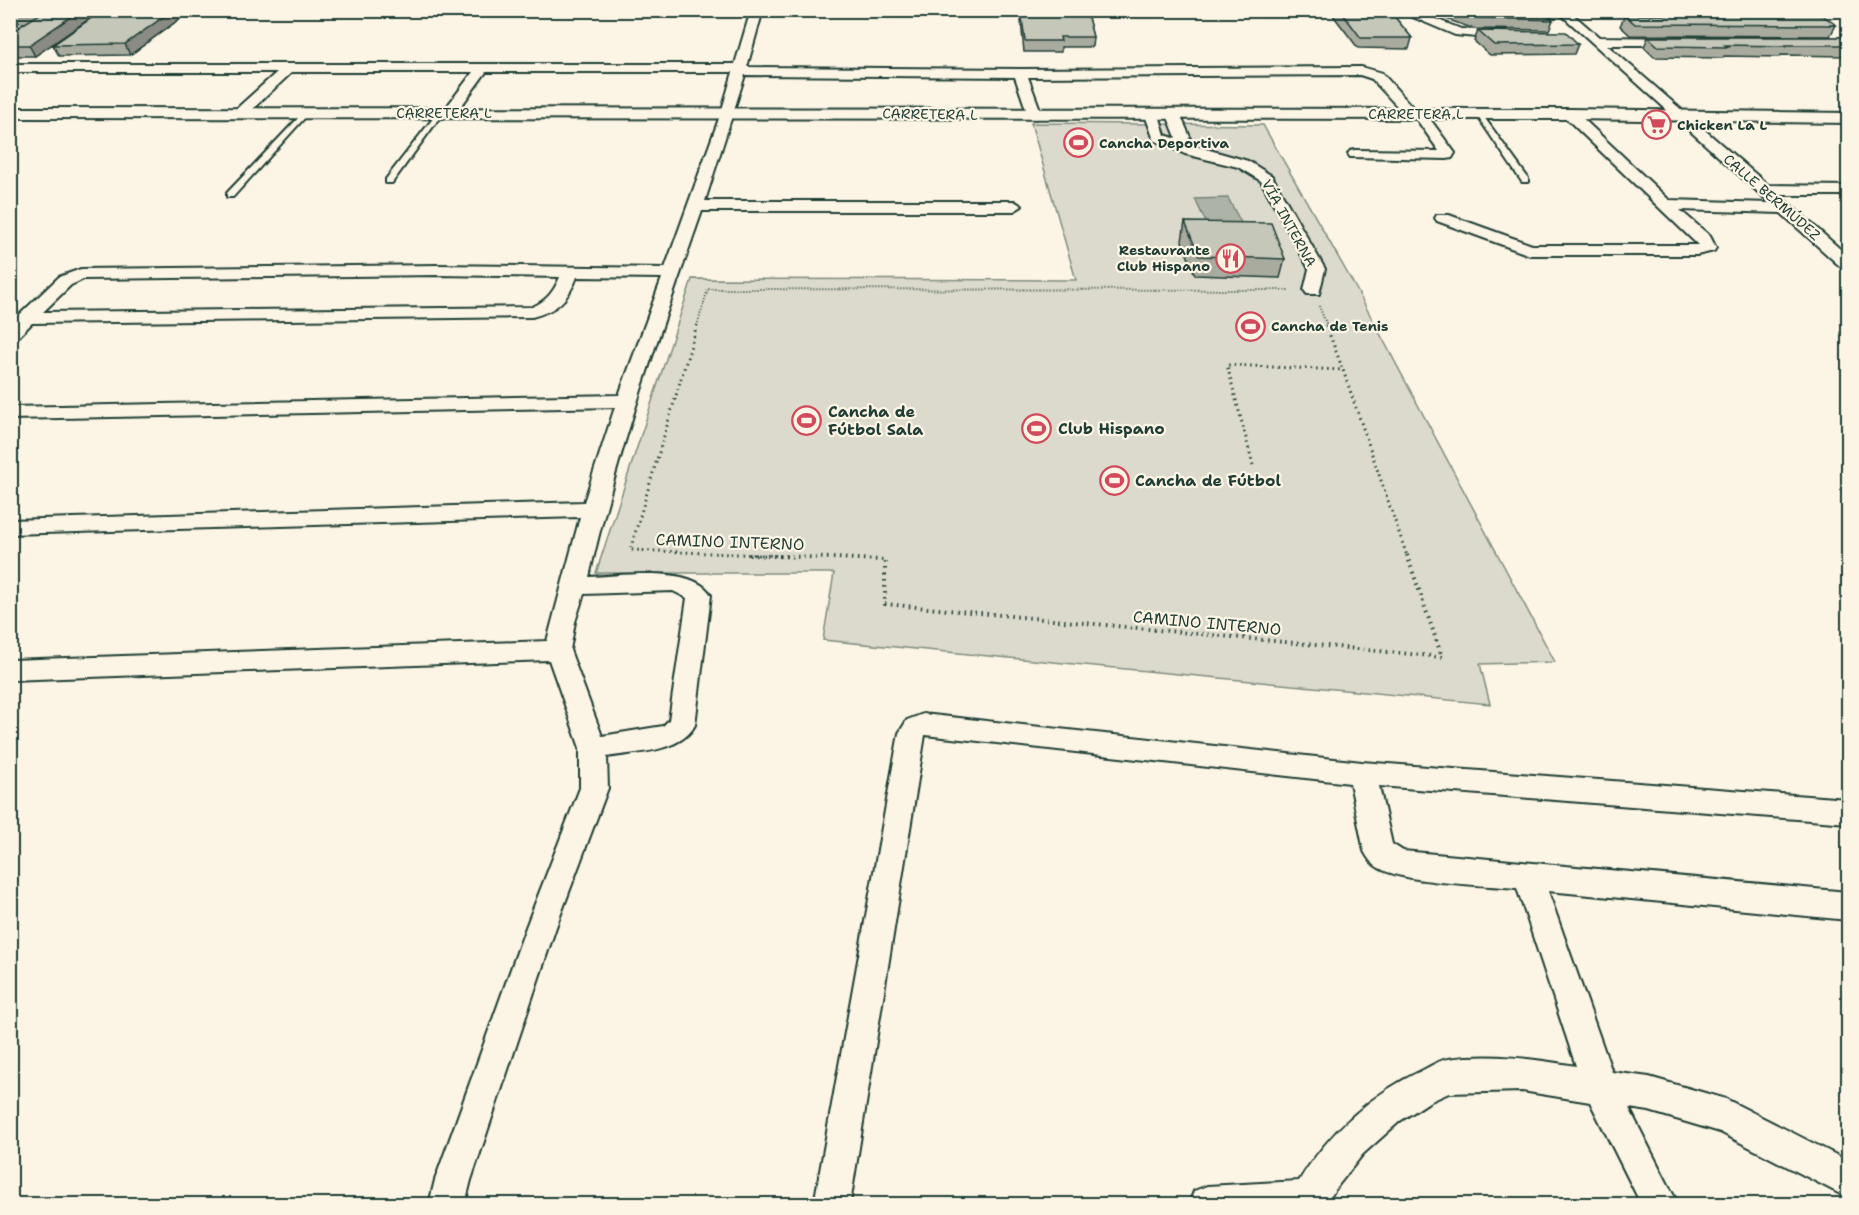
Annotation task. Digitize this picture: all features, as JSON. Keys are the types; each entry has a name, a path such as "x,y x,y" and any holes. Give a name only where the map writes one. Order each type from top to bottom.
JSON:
{"street":[{"path":"447,1204 453,1180 537,938 594,788 593,748 558,650 563,622 575,586 593,509 627,401 728,113 757,10"},
{"path":"1401,10 1459,32 1488,36 1522,36"},
{"name":"CALLE BERMÚDEZ","path":"1561,10 1848,264"},
{"path":"1707,10 1719,19 1735,20 1723,10"},
{"path":"1568,37 1688,41"},
{"path":"10,81 49,55"},
{"path":"240,113 290,67"},
{"path":"444,113 483,67"},
{"path":"10,68 483,67 1020,73 1360,71 1377,76 1415,114 1448,153 1448,155 1355,154"},
{"path":"1020,73 1035,115"},
{"name":"CARRETERA L","path":"10,113 728,113 1152,116 1570,114 1848,118"},
{"path":"1443,218 1530,250 1697,250 1708,248 1704,239 1570,114"},
{"path":"1152,116 1159,137 1176,145 1183,137 1174,115"},
{"name":"VÍA INTERNA","path":"1176,145 1194,152 1220,157 1263,175 1317,269 1313,291"},
{"path":"1764,190 1848,190"},
{"path":"1665,205 1784,208"},
{"path":"694,206 1014,206"},
{"path":"1824,242 1848,241"},
{"path":"10,335 65,281 81,274 426,270 672,273"},
{"path":"29,318 532,312 549,308 555,303 571,271"},
{"path":"10,413 627,401"},
{"path":"10,527 593,509"},
{"path":"575,586 673,583 689,587 699,595 682,725 670,735 593,748"},
{"path":"10,670 558,650"},
{"path":"832,1204 912,733 916,727 923,724 1362,773 1848,811"},
{"path":"1362,773 1379,851 1391,860 1404,864 1848,906"},
{"path":"1527,876 1600,1088 1660,1204"},
{"path":"1207,1204 1312,1202 1323,1175 1350,1142 1388,1109 1417,1090 1447,1076 1522,1074 1648,1095 1726,1116 1848,1180"}],"lane":[{"path":"230,195 306,113"},
{"path":"389,181 444,113"},
{"path":"1479,114 1525,180"}],"path":[{"name":"CAMINO INTERNO","path":"708,289 1313,291 1343,370 1442,657 885,604 885,560 630,550 708,289"},
{"path":"1253,465 1227,365 1343,370"}],"shaded area":[{"name":"Club Hispano","path":"1031,123 1263,125 1353,283 1555,662 1480,664 1490,704 823,640 834,573 596,573 692,279 1076,280"},
{"path":"1228,198 1246,232 1211,233 1195,199"}],"building":[{"path":"10,10 81,10 29,45 10,45 10,33 43,12 10,12"},
{"path":"103,10 173,10 125,44 53,45"},
{"path":"1021,10 1086,10 1093,37 1060,37 1061,41 1025,41"},
{"path":"1340,10 1389,10 1412,38 1361,38"},
{"path":"1455,10 1543,10 1553,20 1478,18"},
{"path":"1668,14 1822,15 1836,25 1635,24 1625,15 1670,15"},
{"path":"1478,31 1566,32 1578,44 1494,45"},
{"path":"1648,37 1848,37 1848,45 1658,46"},
{"path":"1185,222 1271,223 1285,259 1199,256"}],"place":[{"name":"Chicken La L","path":"1656,125"},
{"name":"Cancha Deportiva","path":"1078,143"},
{"name":"Restaurante Club Hispano","path":"1231,258"},
{"name":"Cancha de Tenis","path":"1250,326"},
{"name":"Cancha de Fútbol Sala","path":"807,420"},
{"name":"Club Hispano","path":"1037,428"},
{"name":"Cancha de Fútbol","path":"1114,480"}]}
